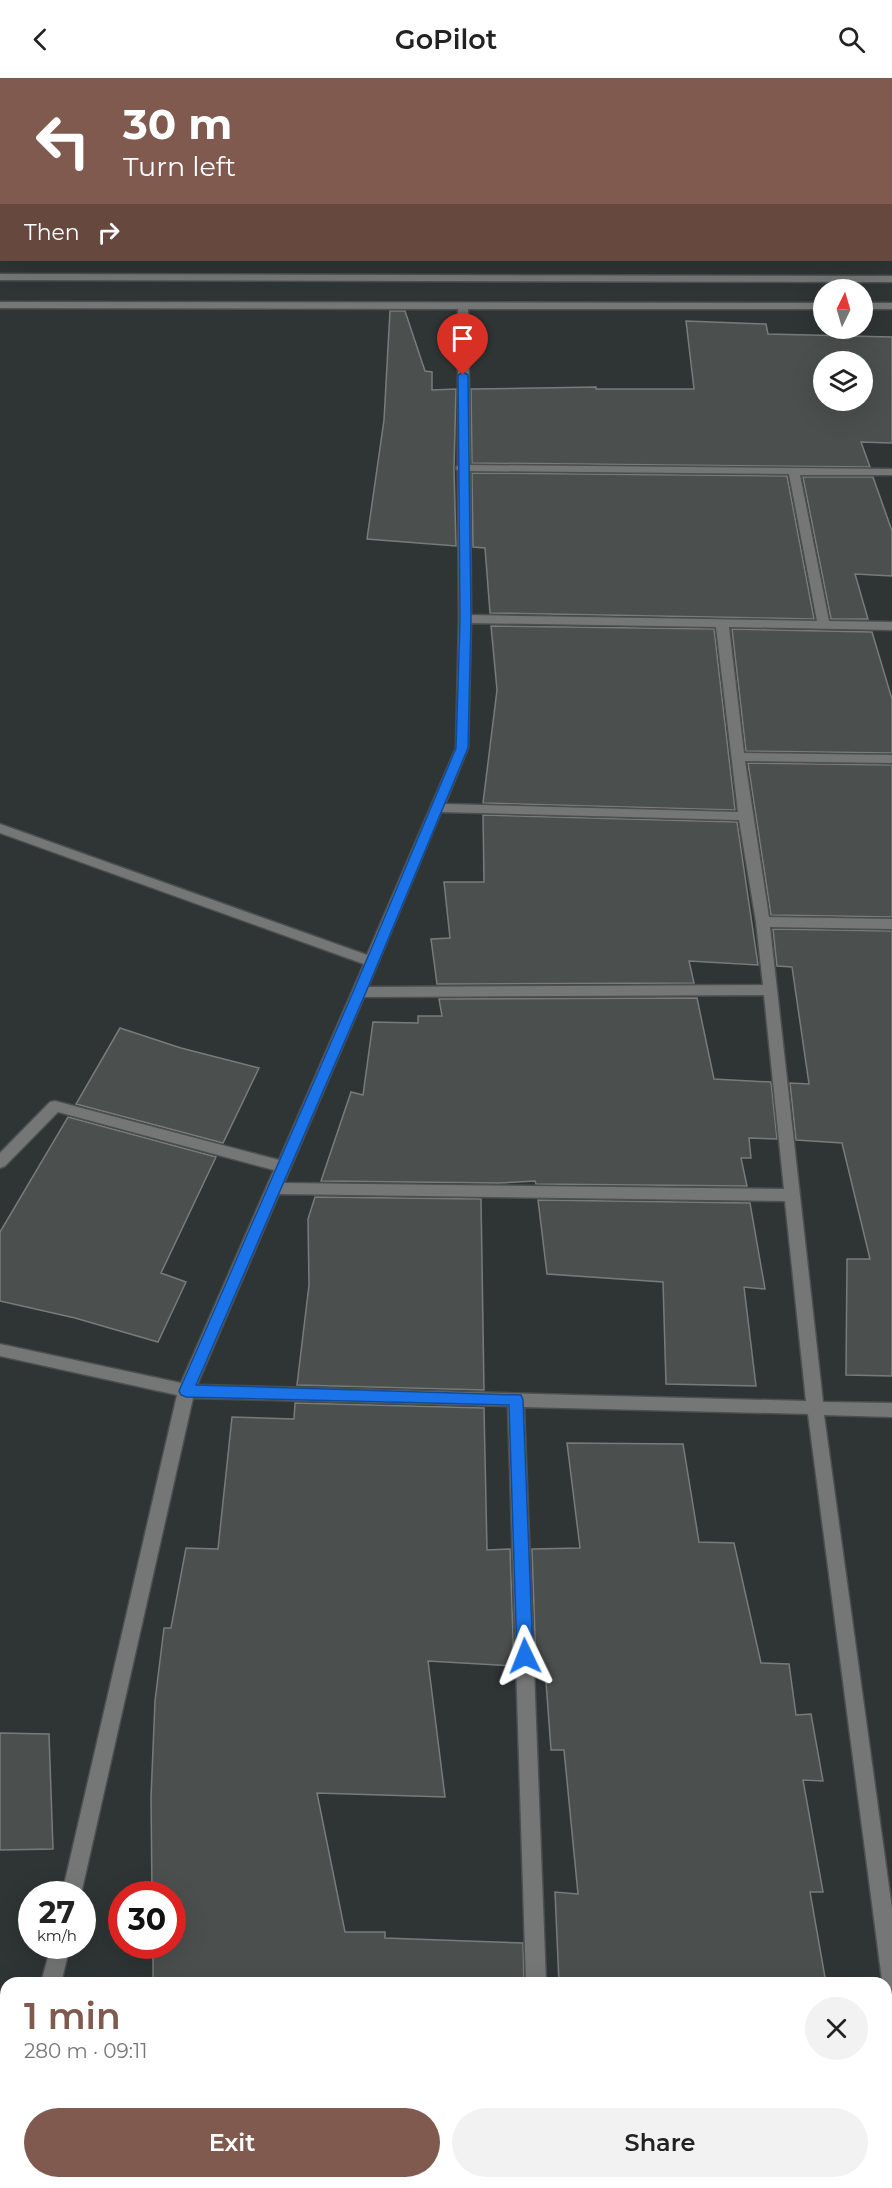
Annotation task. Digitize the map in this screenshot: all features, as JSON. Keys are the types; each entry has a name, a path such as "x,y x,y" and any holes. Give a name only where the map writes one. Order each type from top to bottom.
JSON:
{"street":[{"path":"0,277 892,279"},
{"path":"0,305 813,306"},
{"path":"74,1881 186,1391 462,748 465,619 462,468 463,305"},
{"path":"873,306 892,306"},
{"path":"462,468 892,472"},
{"path":"794,471 824,625"},
{"path":"465,619 892,626"},
{"path":"723,623 745,816 763,922 814,1408 892,1977"},
{"path":"738,758 892,759"},
{"path":"437,807 745,816"},
{"path":"0,828 372,962"},
{"path":"763,922 892,924"},
{"path":"359,992 770,990"},
{"path":"0,1162 56,1106 284,1167"},
{"path":"274,1188 792,1195"},
{"path":"0,1350 186,1391 892,1410"},
{"path":"516,1400 536,1977"},
{"path":"52,1977 57,1959"}],"building":[{"path":"390,311 405,311 425,371 432,372 432,390 456,389 454,469 456,546 367,539 384,420"},
{"path":"686,321 766,324 768,334 813,335 813,339 892,337 892,443 861,442 870,467 472,463 471,389 596,387 596,389 694,389"},
{"path":"472,473 787,476 814,619 490,613 485,548 473,547"},
{"path":"803,477 873,477 892,531 892,576 855,574 868,619 831,619"},
{"path":"491,626 714,629 735,810 483,803 497,690"},
{"path":"732,629 872,632 892,699 892,753 746,751"},
{"path":"748,763 892,765 892,917 771,915"},
{"path":"483,815 737,822 758,965 689,961 694,983 437,984 431,939 450,938 444,882 484,882"},
{"path":"773,929 892,931 892,1376 846,1375 847,1259 870,1259 842,1143 796,1140 790,1083 809,1084 792,967 777,966"},
{"path":"697,998 714,1079 771,1082 777,1139 749,1138 751,1158 741,1158 747,1186 536,1184 535,1181 499,1183 321,1181 351,1092 363,1095 373,1022 418,1023 418,1016 442,1016 439,999"},
{"path":"120,1028 181,1048 259,1068 223,1143 76,1104"},
{"path":"68,1117 216,1157 161,1273 186,1282 158,1342 75,1318 0,1301 0,1232"},
{"path":"315,1197 481,1199 484,1390 297,1385 309,1285 308,1219"},
{"path":"538,1200 750,1203 765,1289 744,1287 756,1386 666,1384 663,1282 547,1274"},
{"path":"295,1403 484,1408 487,1550 510,1549 514,1666 428,1661 445,1797 317,1793 345,1932 385,1932 385,1938 523,1943 524,1977 153,1977 153,1959 186,1959 186,1881 152,1881 151,1797 155,1701 164,1628 171,1628 186,1548 218,1549 232,1417 294,1419"},
{"path":"567,1443 683,1444 699,1542 734,1543 761,1663 789,1664 796,1715 811,1714 823,1781 803,1780 823,1892 810,1892 825,1977 559,1977 555,1892 578,1894 564,1750 551,1750 545,1668 536,1667 532,1549 580,1548"},
{"path":"0,1733 49,1734 53,1849 0,1850"}],"route":[{"path":"463,375 465,619 462,748 186,1391 516,1400 525,1656"}]}
